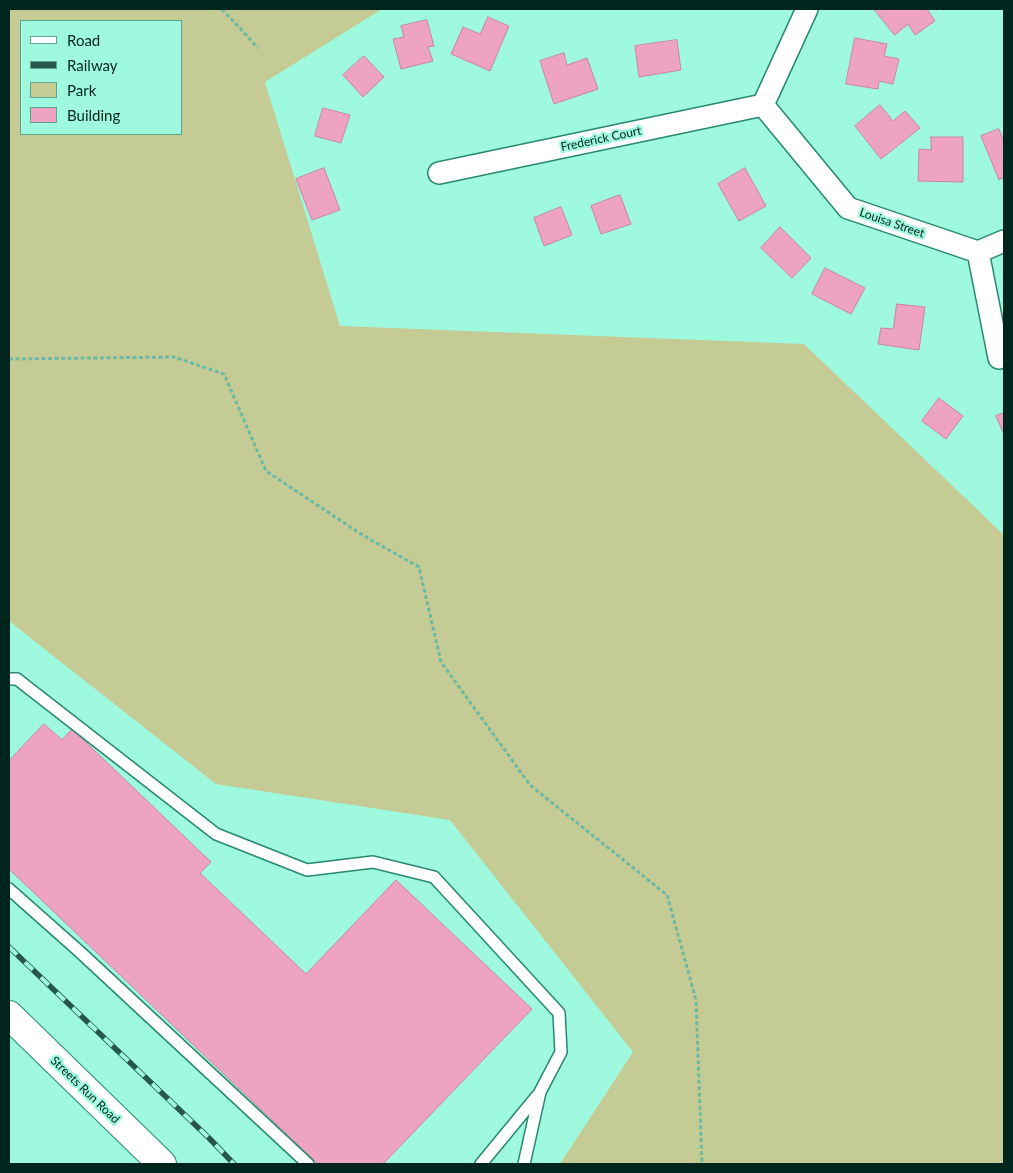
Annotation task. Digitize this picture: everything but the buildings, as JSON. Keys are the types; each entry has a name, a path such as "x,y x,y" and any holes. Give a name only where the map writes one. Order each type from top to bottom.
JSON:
{"main road":[{"name":"Streets Run Road","path":"9,1015 162,1164"}],"street":[{"path":"763,105 807,9"},
{"name":"Frederick Court","path":"439,173 763,105"},
{"name":"Louisa Street","path":"763,105 848,208 978,252"},
{"path":"999,358 978,252 1004,241"}],"lane":[{"path":"9,679 17,679 216,834 307,870 373,862 434,877 559,1013 561,1052 540,1092 481,1164"},
{"path":"9,889 80,952 308,1164"},
{"path":"524,1164 540,1092"}],"path":[{"path":"222,9 258,48"},
{"path":"9,359 174,356 224,374 266,471 364,536 419,567 441,662 530,785 667,895 696,1000 702,1164"}],"green space":[{"path":"9,9 382,9 265,82 340,326 804,344 1004,535 1004,1164 560,1164 633,1052 450,820 216,784 9,621"}],"railway":[{"path":"9,947 234,1164"}]}
